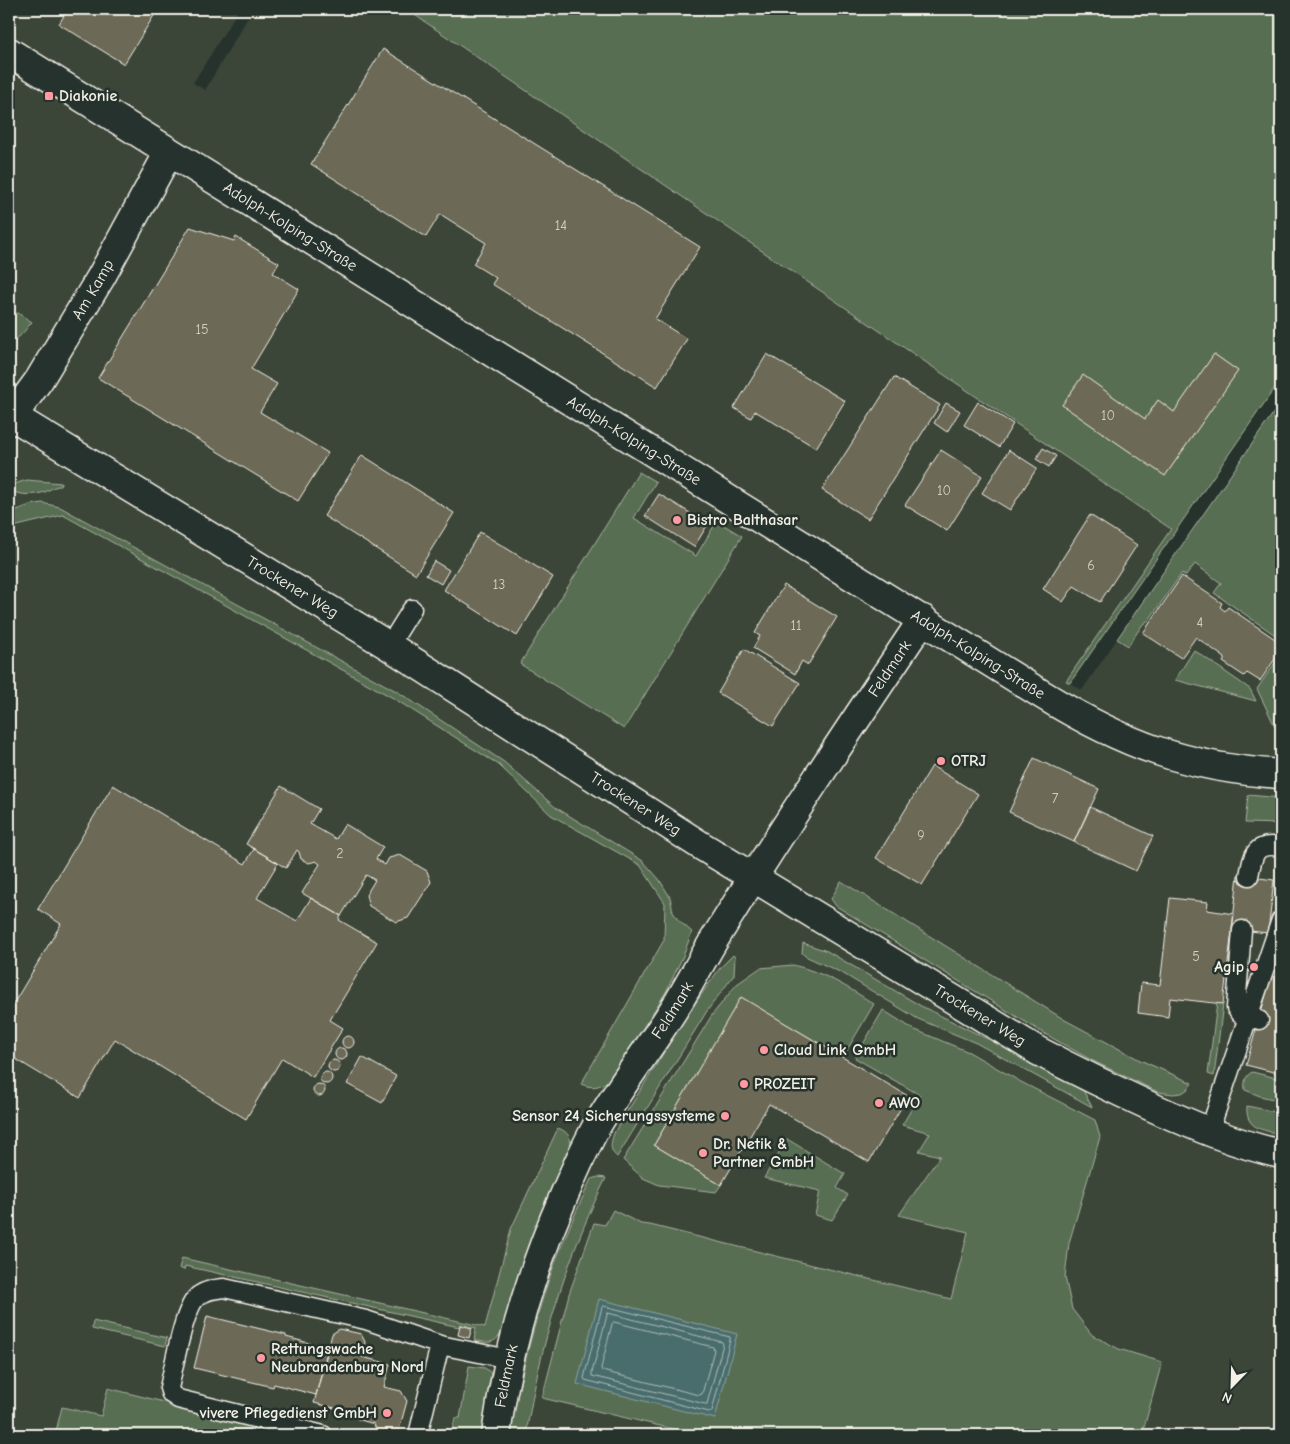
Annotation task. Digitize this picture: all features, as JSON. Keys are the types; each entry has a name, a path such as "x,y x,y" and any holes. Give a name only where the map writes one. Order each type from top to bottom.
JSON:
{"street":[{"name":"Adolph-Kolping-Straße","path":"9,52 1063,707 1133,743 1165,754 1195,763 1258,773 1281,774"},
{"name":"Am Kamp","path":"10,417 39,380 101,277 168,152"},
{"name":"Trockener Weg","path":"10,417 389,646 658,819 1038,1051 1087,1077 1209,1132 1254,1148 1281,1154"},
{"name":"Feldmark","path":"496,1435 509,1359 526,1297 545,1239 581,1156 599,1122 678,1002 754,878 923,619"}],"lane":[{"path":"389,646 412,609"},
{"path":"1249,876 1252,860 1256,852 1262,847 1269,845 1281,847"},
{"path":"1209,1132 1254,1018 1281,920"},
{"path":"1242,930 1236,1008 1240,1014 1254,1018"},
{"path":"323,1435 178,1399 171,1394 169,1388 188,1309 198,1296 210,1290 224,1288 366,1320 440,1345 509,1359"},
{"path":"419,1434 440,1345"}],"shaded area":[{"path":"9,9 239,9 193,83 205,90 253,9 406,9 1172,529 1066,681 1082,690 1190,533 1281,605 1281,1435 9,1435"}],"green space":[{"path":"406,9 1281,9 1281,379 1070,683 1066,681 1171,529"},
{"path":"18,313 32,322 19,337 9,342 9,314"},
{"path":"1281,402 1281,639 1214,593 1221,583 1195,564 1186,576 1182,573 1128,646 1117,639"},
{"path":"639,472 656,482 634,518 696,556 717,521 742,536 624,729 520,664"},
{"path":"27,480 61,483 60,486 37,494 24,494 12,491 11,485"},
{"path":"42,503 60,507 398,692 504,762 555,807 643,861 659,879 670,897 673,912 678,920 692,932 666,992 610,1080 596,1086 581,1084 664,940 665,903 640,865 551,815 499,765 393,698 63,515 9,528 9,513 30,505"},
{"path":"1194,650 1250,689 1256,701 1175,680"},
{"path":"1281,654 1281,739 1257,689"},
{"path":"1248,795 1281,798 1281,824 1245,823"},
{"path":"841,881 1065,1020 1140,1060 1192,1083 1182,1093 1158,1092 1093,1061 1045,1034 836,906 831,899"},
{"path":"803,943 827,951 921,1006 1012,1051 1083,1090 1092,1107 976,1043 918,1019 842,973 805,956 802,953"},
{"path":"733,955 735,957 734,975 707,1011 617,1157 611,1148 615,1131 689,1012 720,968"},
{"path":"793,965 835,981 874,1004 843,1057 741,998 654,1145 721,1185 716,1192 659,1185 643,1178 623,1160 712,1015 737,984 760,968"},
{"path":"1217,1003 1223,1004 1214,1076 1208,1074"},
{"path":"883,1010 913,1029 969,1052 1021,1082 1095,1120 1100,1137 1069,1243 1065,1277 1072,1309 1092,1335 1119,1349 1162,1362 1142,1435 698,1435 542,1398 569,1294 594,1223 605,1225 613,1210 641,1224 951,1299 968,1232 899,1215 940,1156 919,1151 930,1133 902,1125 920,1095 855,1058"},
{"path":"1252,1072 1281,1079 1281,1101 1245,1090 1246,1080"},
{"path":"1247,1106 1281,1113 1281,1134 1256,1127 1252,1124 1247,1114"},
{"path":"558,1128 569,1136 571,1150 517,1280 501,1334 492,1342 474,1340 476,1328 460,1324 459,1327 185,1266 184,1270 179,1268 182,1258 485,1327 511,1229"},
{"path":"787,1139 845,1174 837,1188 848,1195 832,1220 815,1215 820,1191 764,1178"},
{"path":"598,1177 606,1178 579,1240 556,1304 539,1369 526,1435 514,1435 510,1433 517,1396 541,1303 573,1218 591,1179"},
{"path":"93,1321 167,1338 165,1346 92,1329"},
{"path":"469,1366 485,1368 491,1373 481,1435 451,1435 455,1418 460,1418"},
{"path":"108,1388 295,1435 55,1435 62,1407 101,1416"}],"water":[{"path":"599,1299 737,1334 715,1419 577,1384"}],"building":[{"path":"60,9 158,9 124,64 59,24 66,12"},
{"path":"383,49 700,247 655,319 687,339 657,387 492,284 496,278 473,264 486,243 440,214 426,237 311,164"},
{"path":"190,227 234,241 236,237 279,263 273,273 299,289 251,369 277,384 260,412 328,453 298,501 98,378"},
{"path":"767,354 845,401 816,448 755,411 751,418 734,408"},
{"path":"1214,354 1238,371 1165,476 1062,405 1083,375 1145,419 1158,400 1174,412"},
{"path":"894,377 940,405 868,519 822,490"},
{"path":"978,402 1013,424 999,447 964,425"},
{"path":"946,403 960,411 947,432 934,423"},
{"path":"1043,448 1056,456 1049,467 1036,459"},
{"path":"941,450 982,476 947,531 905,505"},
{"path":"1009,450 1037,468 1010,510 982,493"},
{"path":"362,455 454,513 416,574 324,516"},
{"name":"Bistro Balthasar","path":"659,494 708,524 694,547 645,516"},
{"path":"1090,515 1137,545 1100,602 1074,586 1063,602 1043,589"},
{"path":"480,532 553,577 517,636 444,590"},
{"path":"434,561 449,570 441,584 426,575"},
{"path":"1182,576 1222,603 1220,607 1225,611 1228,607 1281,643 1281,650 1260,681 1247,673 1244,676 1223,662 1225,658 1196,637 1181,658 1143,633"},
{"path":"784,585 837,617 808,665 802,661 795,674 753,648 760,636 755,633"},
{"path":"744,649 800,683 773,726 718,693"},
{"path":"1034,758 1099,789 1074,842 1009,812"},
{"path":"932,766 978,794 922,885 876,858"},
{"path":"113,785 245,864 254,849 278,863 257,898 297,921 311,898 341,916 339,920 377,942 330,1020 343,1028 313,1077 282,1058 246,1119 115,1039 80,1098 9,1055 9,1011 61,924 38,909"},
{"path":"281,786 319,809 310,824 336,839 345,824 383,847 376,859 385,865 389,858 400,855 427,871 431,882 408,918 396,922 369,906 366,895 375,880 366,875 341,916 302,893 320,864 316,861 309,863 301,859 297,850 286,868 246,844"},
{"path":"1090,807 1153,836 1136,871 1074,842"},
{"path":"1238,875 1274,880 1268,933 1232,929"},
{"path":"1170,898 1208,902 1207,910 1234,914 1223,1004 1170,998 1168,1017 1138,1013 1141,983 1160,985"},
{"path":"1276,959 1281,960 1281,1074 1246,1065"},
{"path":"741,997 908,1096 869,1162 769,1104 721,1185 654,1145"},
{"path":"350,1036 353,1037 353,1047 346,1048 343,1047 342,1040 343,1037"},
{"path":"343,1048 346,1049 346,1059 339,1060 336,1059 335,1052 336,1049"},
{"path":"362,1057 396,1076 382,1103 347,1084"},
{"path":"336,1060 339,1061 339,1071 332,1072 329,1071 328,1064 329,1061"},
{"path":"328,1072 331,1073 331,1083 324,1084 321,1083 320,1076 321,1073"},
{"path":"321,1084 324,1085 324,1095 317,1096 314,1095 313,1088 314,1085"},
{"name":"Rettungswache Neubrandenburg Nord","path":"207,1316 286,1335 286,1337 328,1348 316,1395 274,1384 273,1387 194,1368"},
{"path":"460,1325 472,1328 469,1338 458,1335"},
{"path":"339,1329 361,1334 365,1342 362,1357 390,1364 384,1387 401,1391 407,1401 399,1430 392,1435 378,1435 374,1424 357,1419 359,1414 314,1403 332,1334"}],"place":[{"name":"Diakonie","path":"49,96"},
{"name":"Bistro Balthasar","path":"677,520"},
{"name":"OTRJ","path":"941,761"},
{"name":"Agip","path":"1254,967"},
{"name":"Cloud Link GmbH","path":"764,1050"},
{"name":"PROZEIT","path":"744,1084"},
{"name":"AWO","path":"879,1103"},
{"name":"Sensor 24 Sicherungssysteme","path":"725,1116"},
{"name":"Dr. Netik & Partner GmbH","path":"703,1153"},
{"name":"Rettungswache Neubrandenburg Nord","path":"261,1358"},
{"name":"vivere Pflegedienst GmbH","path":"387,1413"}]}
